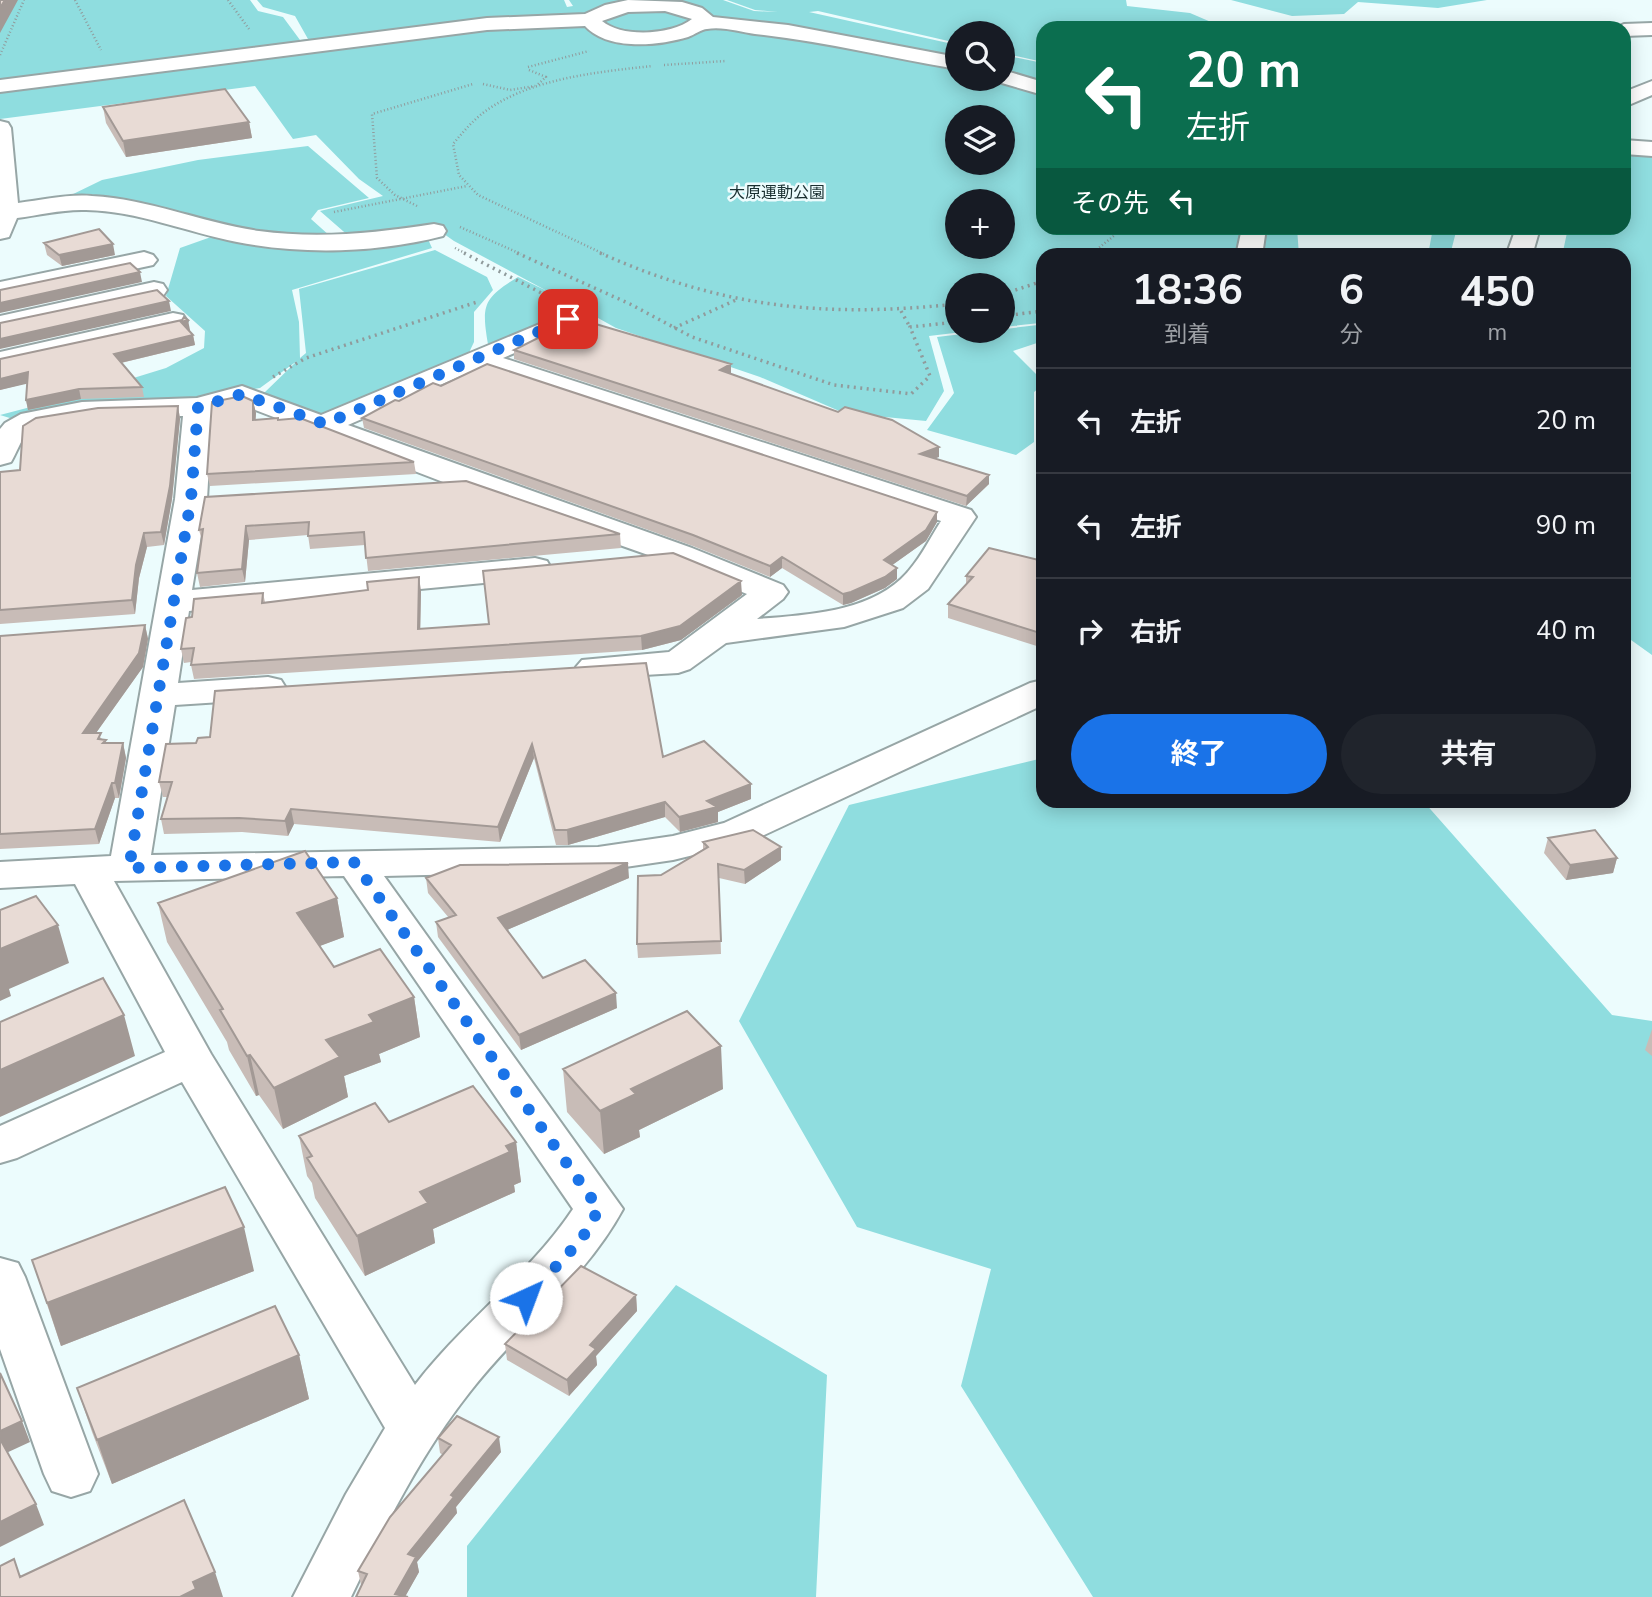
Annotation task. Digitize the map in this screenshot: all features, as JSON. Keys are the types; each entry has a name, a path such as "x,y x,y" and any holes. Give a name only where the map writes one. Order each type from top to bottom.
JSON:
{"street":[{"path":"590,20 594,14 604,9 657,2 690,7 700,12 704,18 702,22"},
{"path":"590,20 593,26 602,32 636,37 676,34 702,22 788,31 945,61"},
{"path":"0,86 487,24 590,20"},
{"path":"1631,30 1652,29"},
{"path":"1015,80 1036,87"},
{"path":"1631,97 1652,87"},
{"path":"0,128 2,219 92,202 117,205 256,238 345,243 429,220"},
{"path":"1631,148 1652,149"},
{"path":"0,290 144,260"},
{"path":"0,324 154,290"},
{"path":"0,360 173,321"},
{"path":"325,424 554,326"},
{"path":"478,359 960,517 912,586 892,600 853,614 716,633"},
{"path":"0,456 15,429 31,420 82,411 198,407 242,394 475,482 680,555 771,592 678,662 568,669"},
{"path":"129,868 158,695 163,618 205,498 198,407"},
{"path":"408,486 475,482"},
{"path":"611,561 680,555"},
{"path":"163,618 570,565"},
{"path":"158,695 295,686"},
{"path":"0,875 129,868 598,859 673,848 737,832 1036,694"},
{"path":"322,1597 413,1428 453,1375 581,1240 599,1209 354,862"},
{"path":"88,871 191,1059 413,1428"},
{"path":"0,1146 191,1059"},
{"path":"0,1277 71,1474"}],"path":[{"path":"0,55 24,0"},
{"path":"228,0 248,29"},
{"path":"483,84 510,90 535,86 546,77 529,69 594,50"},
{"path":"726,61 636,67 540,88 490,107 469,125 453,144 455,168 467,186 489,201 566,237 690,288 736,300 820,310 901,311 945,306"},
{"path":"473,84 372,114 377,177 429,220 451,246 582,313 554,326"},
{"path":"535,86 540,88"},
{"path":"334,212 467,186"},
{"path":"459,227 630,304 692,337 834,385 911,394 930,376 901,311"},
{"path":"1100,248 1115,235"},
{"path":"1015,289 1036,283"},
{"path":"674,328 736,300"},
{"path":"242,394 306,358 477,302"},
{"path":"1015,314 1036,312"},
{"path":"910,327 945,323"}],"green space":[{"name":"大原運動公園","path":"0,0 250,0 258,11 283,17 300,40 308,39 295,16 263,7 257,0 564,0 567,7 573,6 569,0 723,0 754,11 778,12 755,10 727,0 1126,0 1127,6 1190,13 1209,21 1036,21 1036,60 1015,56 1015,21 945,21 945,40 818,11 809,12 945,42 945,91 1015,91 1015,57 1036,62 1036,235 1298,235 1298,248 1036,248 1036,323 1015,326 1015,273 945,273 945,334 929,336 944,391 926,421 844,413 760,377 616,328 580,308 488,344 485,311 498,291 518,277 549,292 454,241 434,227 351,238 320,211 383,196 359,179 316,135 293,139 255,86 0,119"},
{"path":"1231,0 1487,0 1438,8 1358,2 1344,14 1292,16"},
{"path":"308,146 369,198 318,210 311,219 330,236 298,236 65,198 102,180 198,160"},
{"path":"1631,152 1652,152 1652,655 1631,640 1631,248 1564,248 1566,235 1631,235"},
{"path":"1432,235 1455,235 1452,248 1429,248"},
{"path":"211,237 262,245 427,237 432,248 292,290 299,322 300,358 306,353 299,289 435,250 487,277 493,290 474,312 474,342 466,359 328,418 263,394 297,361 260,388 189,401 13,419 0,415 166,368 204,348 205,331 166,296 180,248"},
{"path":"1036,325 1036,343 1013,351 1036,374 1034,442 1016,455 927,430 954,393 937,337 945,336 945,343 1015,343 1015,328"},
{"path":"1036,760 1036,808 1429,808 1612,1015 1652,1021 1652,1597 1093,1597 961,1386 991,1269 857,1227 739,1021 849,805"},
{"path":"676,1285 827,1375 816,1597 467,1597 467,1546"}],"building":[{"path":"225,89 249,122 123,141 103,107"},
{"path":"99,229 113,244 59,255 44,243"},
{"path":"130,263 140,272 0,303 0,290"},
{"path":"157,290 169,301 0,339 0,323"},
{"path":"184,317 188,320 181,322 193,335 114,354 142,387 79,389 26,400 28,372 0,379 0,359 182,320"},
{"path":"572,317 731,364 720,370 838,412 845,407 892,420 939,447 920,454 989,475 967,496 514,350 564,325"},
{"path":"487,364 937,512 926,530 884,560 897,568 885,577 843,594 782,557 770,566 693,535 362,418 433,383 441,386"},
{"path":"242,396 253,401 253,420 300,418 414,462 207,474 212,402"},
{"path":"178,406 170,486 161,532 144,533 136,565 132,600 0,610 0,472 20,470 23,426 36,418 98,408"},
{"path":"466,481 620,534 366,558 364,532 308,536 309,522 246,526 242,569 197,573 203,529 199,530 205,497"},
{"path":"989,548 1036,559 1036,632 948,604 973,577 966,576"},
{"path":"673,553 741,581 680,626 641,636 191,665 194,648 181,649 186,618 192,617 194,599 263,593 262,603 368,590 367,582 419,577 418,629 489,624 483,571"},
{"path":"145,625 139,653 83,733 101,733 98,739 106,740 103,743 123,743 115,783 112,783 95,829 0,834 0,636"},
{"path":"646,663 663,757 704,741 751,784 707,801 717,807 679,817 665,802 567,830 555,830 532,744 498,827 291,809 285,821 239,818 161,819 172,782 159,782 166,744 196,743 198,738 210,737 215,691"},
{"path":"753,830 781,847 744,870 718,864 721,941 637,944 638,876 661,875 708,847 703,842"},
{"path":"1595,830 1617,858 1570,865 1548,838"},
{"path":"305,851 337,898 297,913 334,967 380,949 414,997 369,1015 374,1022 326,1040 340,1057 274,1088 250,1055 247,1056 220,1010 223,1009 158,903"},
{"path":"628,863 498,918 543,978 585,960 616,993 519,1035 436,922 456,915 426,878 460,865"},
{"path":"36,896 58,925 0,949 0,910"},
{"path":"103,978 124,1015 0,1070 0,1022"},
{"path":"687,1011 721,1046 631,1089 636,1094 600,1111 563,1069"},
{"path":"473,1086 516,1142 506,1146 510,1152 420,1192 428,1203 357,1236 307,1158 312,1156 299,1136 375,1103 389,1122"},
{"path":"225,1187 244,1227 47,1303 32,1260"},
{"path":"581,1266 636,1295 590,1345 596,1349 567,1380 505,1344"},
{"path":"275,1306 299,1355 97,1440 77,1388"},
{"path":"0,1373 22,1421 0,1431"},
{"path":"457,1416 499,1437 451,1495 454,1497 408,1554 416,1557 395,1594 408,1597 356,1597 367,1574 358,1571 390,1517 451,1445 438,1438"},
{"path":"0,1439 36,1504 0,1522"},
{"path":"184,1500 215,1572 193,1582 196,1589 180,1597 0,1597 0,1566 14,1559 20,1577"}],"route":[{"path":"526,1298 581,1240 599,1209 354,862 129,868 191,499 198,407 242,394 325,424 568,319"}]}
